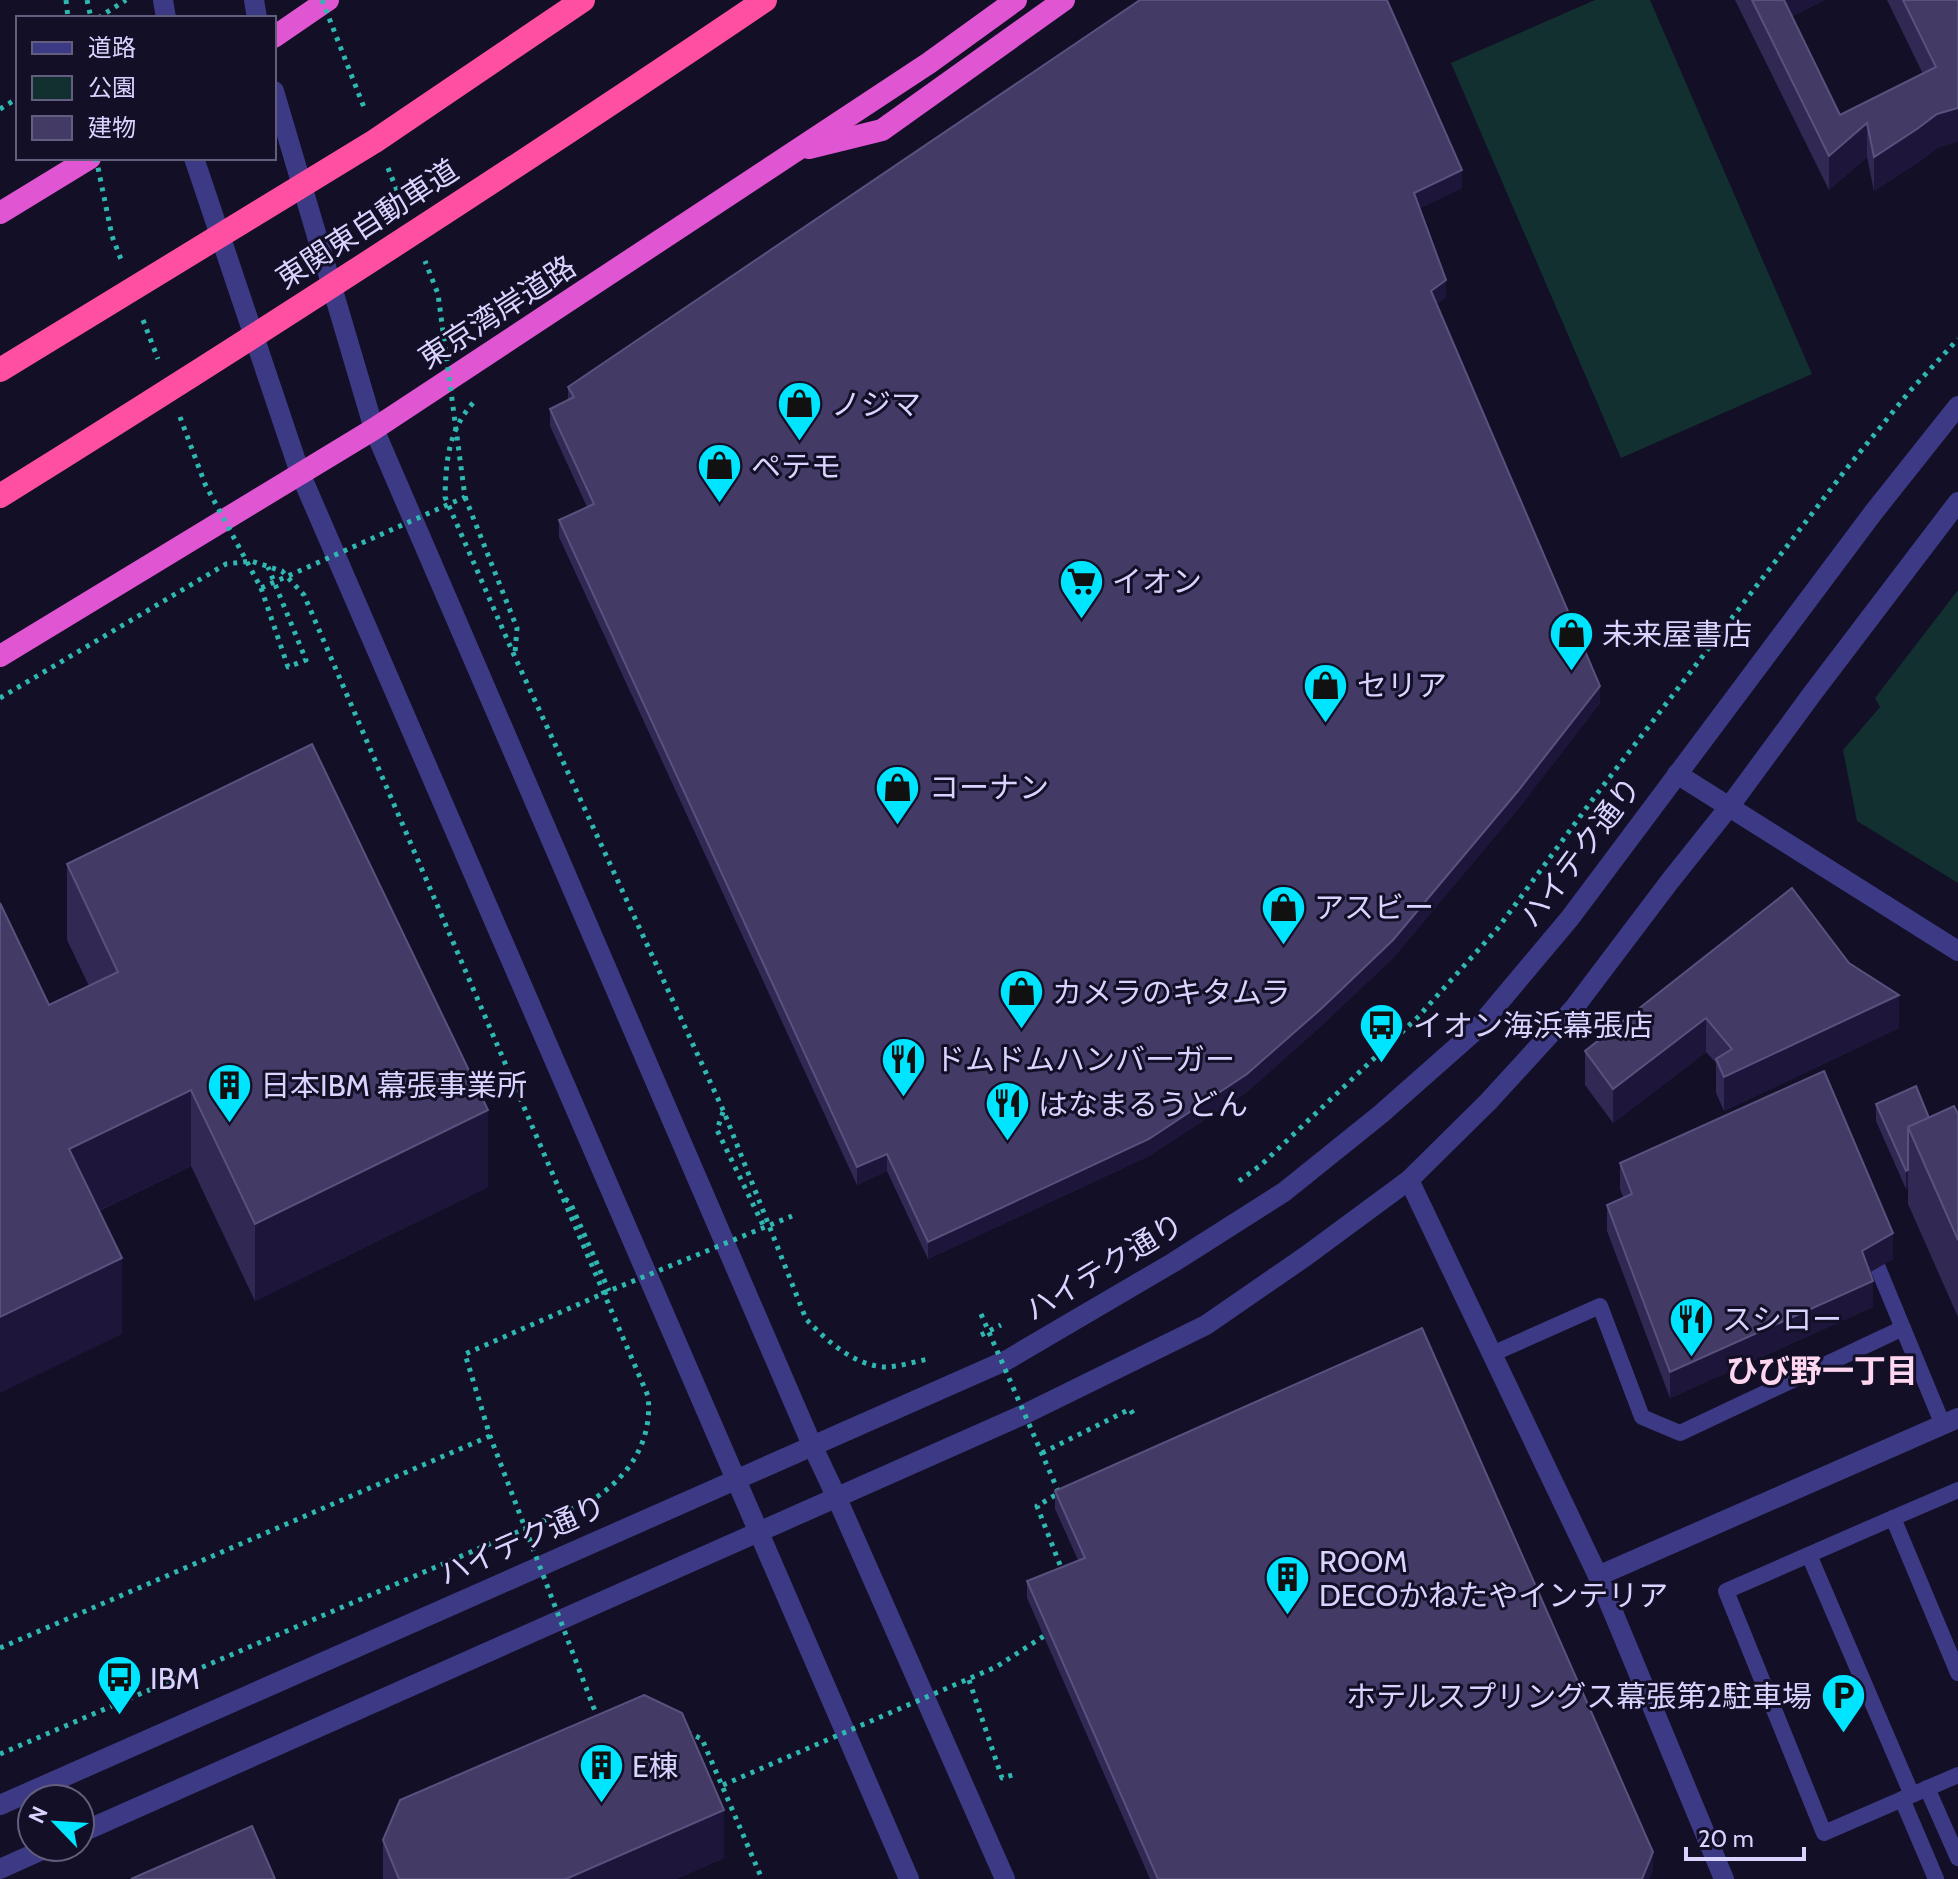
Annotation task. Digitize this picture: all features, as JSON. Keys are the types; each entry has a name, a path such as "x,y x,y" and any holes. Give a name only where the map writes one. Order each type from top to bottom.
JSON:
{"highway":[{"path":"276,36 328,0"},
{"path":"0,370 375,141 583,0"},
{"name":"東関東自動車道","path":"0,496 428,223 765,0"},
{"name":"東京湾岸道路","path":"0,656 374,429 929,63 1016,0"},
{"path":"791,153 882,130 1064,0"},
{"path":"0,213 90,160"}],"street":[{"path":"276,98 374,429 812,1445 1005,1879"},
{"path":"195,160 300,473 909,1879"},
{"name":"ハイテク通り","path":"0,1805 1007,1360 1174,1262 1284,1192 1381,1114 1476,1030 1570,918 1873,513 1958,406"},
{"path":"96,1826 1027,1413 1206,1325 1306,1256 1409,1180 1488,1102 1574,1008 1958,502"},
{"path":"1677,774 1958,951"},
{"path":"1409,1180 1598,1576 1724,1879"},
{"path":"1598,1576 1950,1421"}],"lane":[{"path":"1878,1268 1903,1328 1950,1421"},
{"path":"1492,1354 1600,1306 1642,1417 1680,1433 1903,1328"},
{"path":"1958,1490 1726,1591 1824,1833 1958,1775"},
{"path":"1893,1518 1958,1673"},
{"path":"1809,1555 1914,1794 1936,1879"},
{"path":"1914,1794 1958,1858"}],"path":[{"path":"101,16 126,0"},
{"path":"93,160 112,236 123,265"},
{"path":"139,309 161,367"},
{"path":"1238,1182 1261,1165 1418,1017 1498,928 1847,468 1909,392 1958,339"},
{"path":"484,396 471,404 457,423 446,469 445,497 514,655 724,1112 806,1319 831,1345 861,1361 886,1367 939,1357"},
{"path":"177,411 205,484 261,588 288,667 306,660 267,566"},
{"path":"261,588 465,497 517,628 514,655"},
{"path":"0,698 226,564 251,561 282,571 304,595 648,1396 650,1418 632,1464 609,1489 592,1500 0,1754"},
{"path":"724,1112 717,1130 764,1227"},
{"path":"563,1198 570,1202 609,1291"},
{"path":"601,1726 490,1436 465,1354 792,1216"},
{"path":"981,1314 1059,1493 1037,1506 1067,1582"},
{"path":"980,1336 1008,1321"},
{"path":"1042,1453 1130,1409 1136,1419"},
{"path":"0,1648 490,1436"},
{"path":"723,1785 969,1680 996,1667 1044,1636"},
{"path":"969,1680 1002,1778 1016,1774"},
{"path":"677,1728 702,1739 762,1879"}],"green space":[{"path":"1595,0 1650,0 1812,374 1621,458 1451,63"},
{"path":"1958,590 1958,883 1857,821 1843,750 1880,707 1875,698"}],"building":[{"name":"イオン","path":"1140,0 1387,0 1462,170 1414,193 1446,280 1431,291 1600,686 1518,791 1393,940 1247,1074 1149,1139 928,1242 887,1154 857,1167 559,520 594,504 550,409 574,397 568,387"},
{"path":"1752,0 1784,0 1840,115 1936,67 1903,0 1958,0 1958,108 1937,114 1874,157 1867,123 1829,156"},
{"name":"日本IBM 幕張事業所","path":"312,744 488,1110 255,1224 191,1090 69,1149 122,1258 0,1317 0,903 49,1005 118,972 67,864"},
{"path":"1792,888 1849,963 1899,995 1724,1077 1716,1059 1732,1049 1706,1018 1613,1089 1585,1051"},
{"path":"1824,1071 1893,1233 1862,1251 1873,1281 1670,1372 1607,1205 1632,1194 1620,1163"},
{"path":"1916,1086 1929,1118 1908,1127 1906,1171 1876,1104"},
{"path":"1954,1106 1958,1114 1958,1240 1908,1127"},
{"name":"ROOM DECOかねたやインテリア","path":"1422,1328 1653,1852 1642,1879 1158,1879 1027,1581 1085,1558 1055,1491"},
{"path":"644,1695 682,1713 724,1810 566,1879 399,1879 383,1840 400,1800"},
{"path":"252,1826 275,1879 131,1879"}],"place":[{"name":"ノジマ","path":"800,443"},
{"name":"ペテモ","path":"720,505"},
{"name":"イオン","path":"1081,620"},
{"name":"未来屋書店","path":"1571,673"},
{"name":"セリア","path":"1326,724"},
{"name":"コーナン","path":"898,826"},
{"name":"アスビー","path":"1283,946"},
{"name":"カメラのキタムラ","path":"1021,1031"},
{"name":"イオン海浜幕張店","path":"1382,1064"},
{"name":"ドムドムハンバーガー","path":"904,1098"},
{"name":"日本IBM 幕張事業所","path":"229,1124"},
{"name":"はなまるうどん","path":"1007,1143"},
{"name":"スシロー","path":"1691,1358"},
{"name":"ROOM DECOかねたやインテリア","path":"1288,1617"},
{"name":"IBM","path":"119,1717"},
{"name":"ホテルスプリングス幕張第2駐車場","path":"1843,1735"},
{"name":"E棟","path":"601,1805"}],"district":[{"name":"ひび野一丁目","path":"1822,1370"}]}
